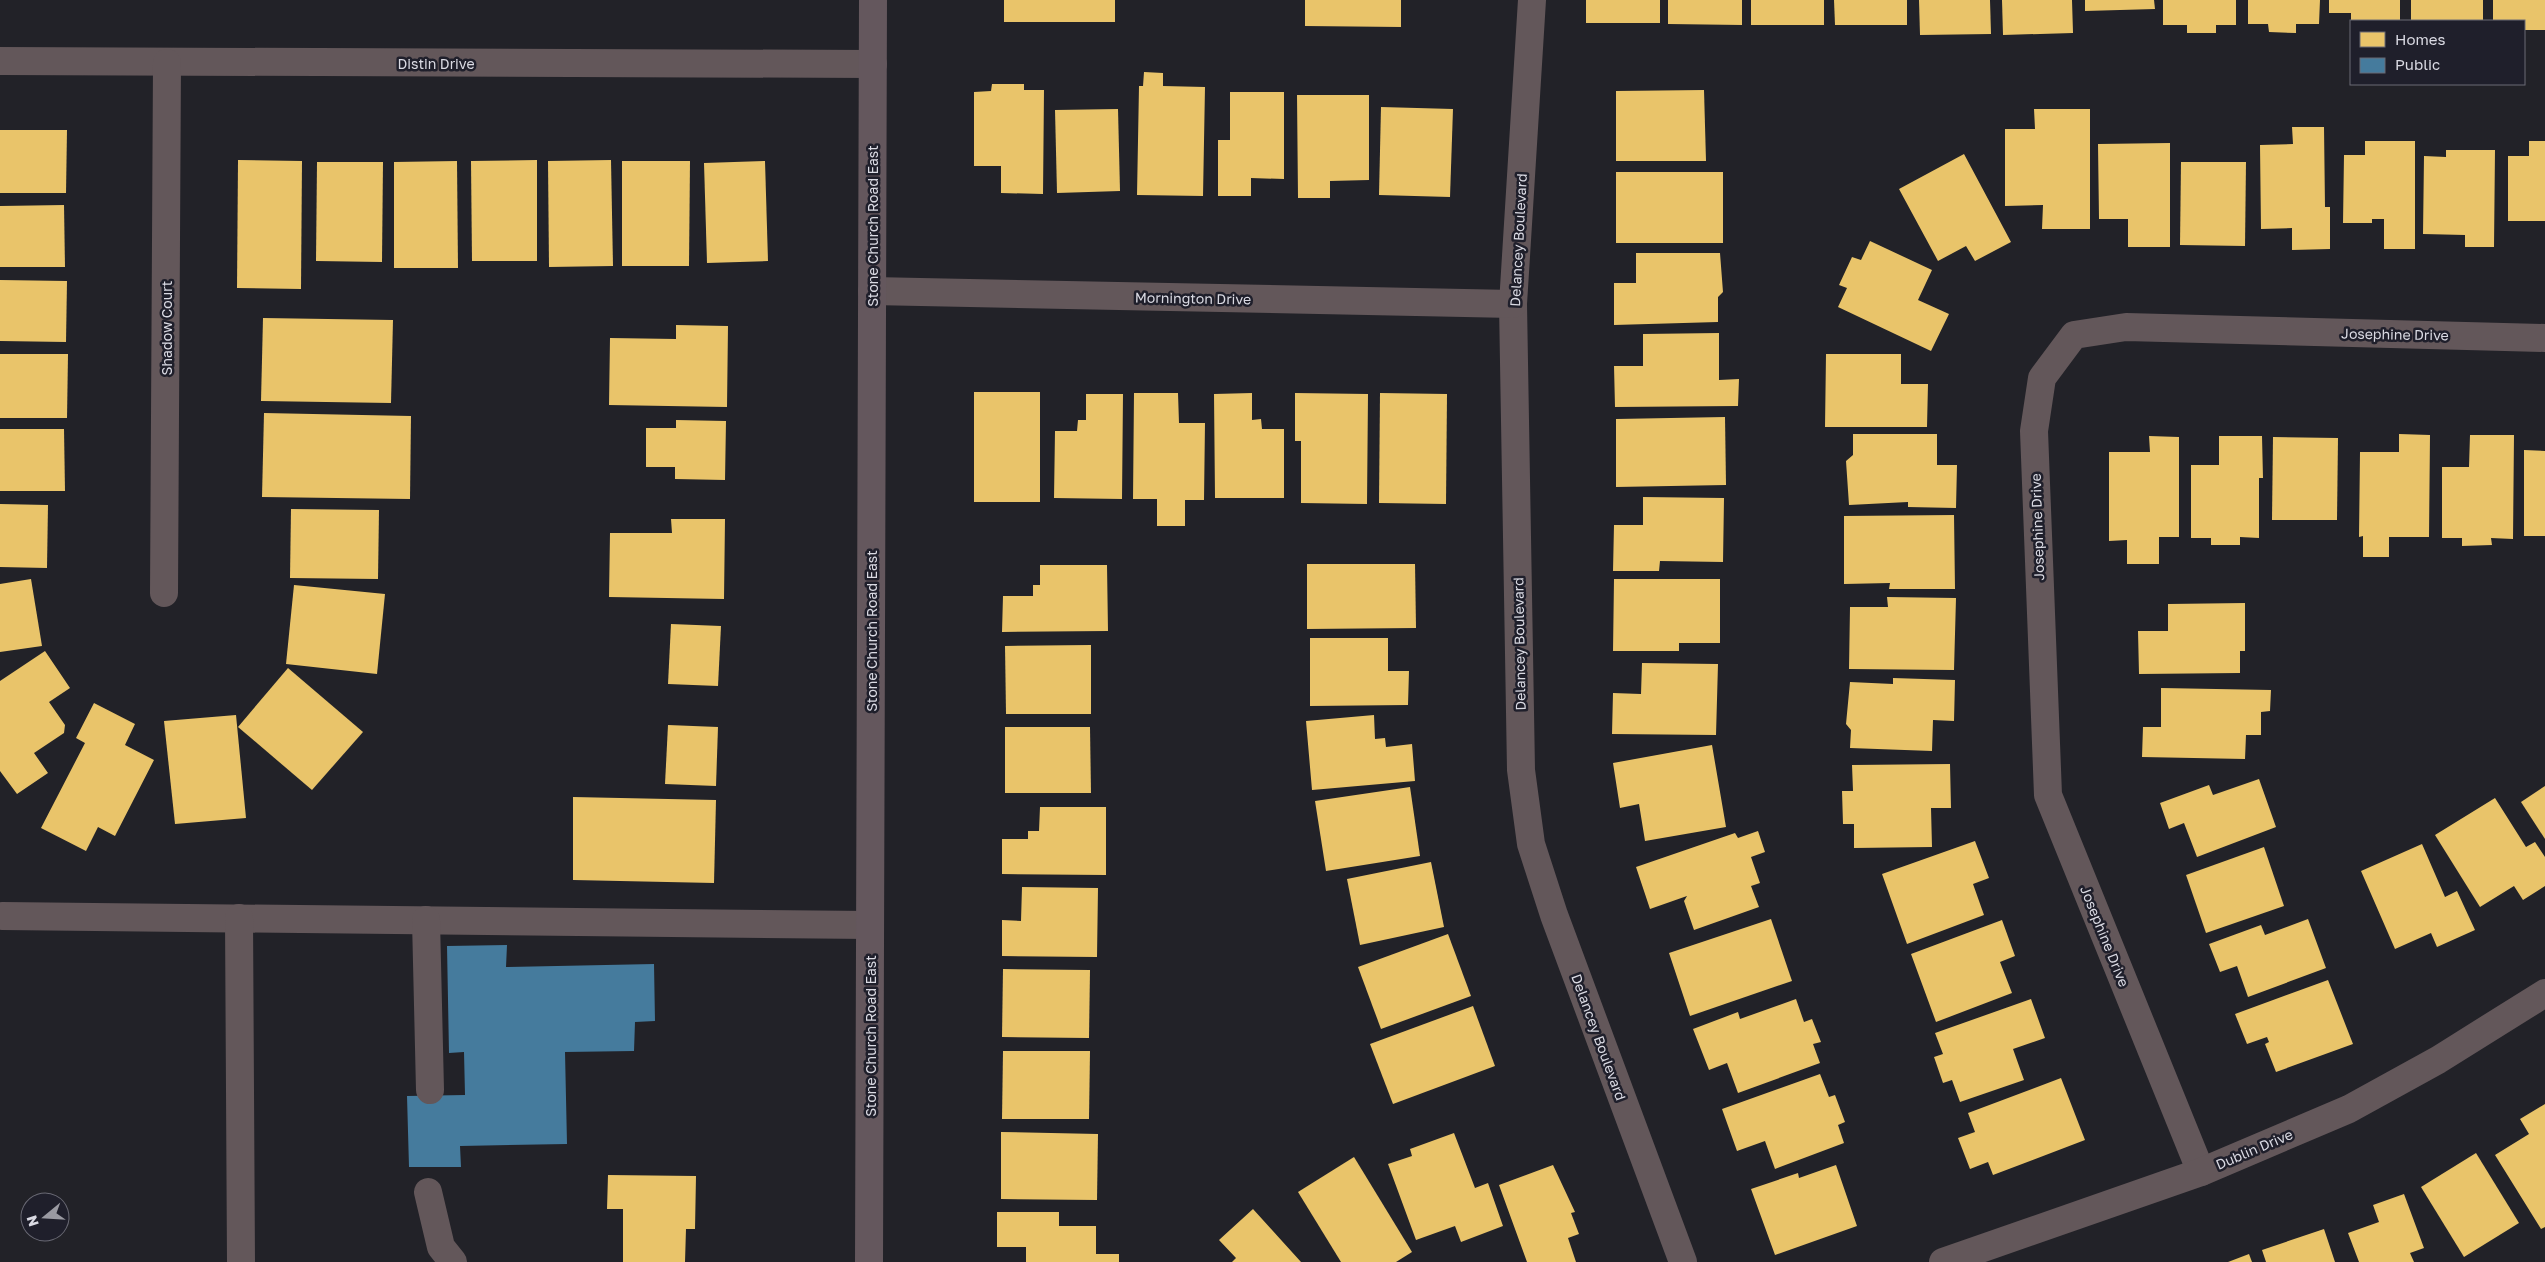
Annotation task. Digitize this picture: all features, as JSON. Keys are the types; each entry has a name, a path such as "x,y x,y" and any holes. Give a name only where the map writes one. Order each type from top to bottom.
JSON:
{"main road":[{"name":"Stone Church Road East","path":"869,1262 873,0"}],"street":[{"name":"Delancey Boulevard","path":"1532,0 1513,304 1521,770 1531,844 1554,915 1683,1262"},
{"name":"Distin Drive","path":"0,61 873,64"},
{"name":"Shadow Court","path":"164,593 167,63"},
{"name":"Mornington Drive","path":"872,292 1513,304"},
{"name":"Josephine Drive","path":"2201,1172 2048,796 2034,431 2042,378 2074,335 2126,328 2545,338"},
{"path":"2,916 870,925"},
{"path":"239,918 241,1262"},
{"path":"426,920 430,1090"},
{"name":"Dublin Drive","path":"1943,1262 2201,1172 2349,1109 2438,1060 2545,992"},
{"path":"428,1192 441,1247 453,1262"}],"building: Homes":[{"path":"1004,0 1115,0 1115,22 1004,22"},
{"path":"1305,0 1401,0 1401,27 1305,26"},
{"path":"1586,0 1660,0 1660,23 1586,23"},
{"path":"1668,0 1742,0 1742,25 1668,24"},
{"path":"1751,0 1824,0 1824,25 1751,25"},
{"path":"1834,0 1907,0 1907,25 1835,25"},
{"path":"1919,0 1990,0 1991,34 1920,35"},
{"path":"2002,0 2072,0 2073,33 2003,35"},
{"path":"2085,0 2154,0 2155,9 2085,11"},
{"path":"2163,0 2236,0 2236,25 2216,25 2216,33 2187,33 2187,25 2163,25"},
{"path":"2248,0 2320,0 2319,24 2296,24 2296,33 2269,32 2268,24 2248,24"},
{"path":"2329,0 2400,0 2400,20 2351,20 2351,13 2329,13"},
{"path":"2411,0 2483,0 2483,20 2411,20"},
{"path":"2493,0 2545,0 2545,30 2525,30 2525,20 2493,20"},
{"path":"1144,72 1163,73 1163,86 1205,87 1203,196 1137,195 1139,86 1143,86"},
{"path":"992,84 1024,84 1024,90 1044,90 1043,194 1001,193 1001,166 974,166 974,92 991,91"},
{"path":"1704,90 1706,161 1616,161 1616,91"},
{"path":"1230,92 1284,92 1284,179 1251,178 1251,196 1218,196 1218,140 1230,140"},
{"path":"1297,95 1369,95 1369,180 1330,181 1330,198 1298,198"},
{"path":"1381,107 1453,109 1450,197 1379,195"},
{"path":"1118,109 1120,191 1057,193 1055,110"},
{"path":"2034,109 2090,109 2090,229 2042,229 2043,205 2005,206 2005,129 2035,129"},
{"path":"2292,127 2324,127 2325,207 2330,207 2330,249 2292,250 2292,228 2261,229 2260,145 2293,144"},
{"path":"0,130 67,130 66,193 0,193"},
{"path":"2365,141 2415,141 2415,249 2384,249 2384,219 2372,219 2372,223 2343,223 2344,155 2365,155"},
{"path":"2529,141 2545,141 2545,221 2508,221 2508,156 2529,156"},
{"path":"2170,143 2170,247 2128,247 2128,219 2099,219 2098,144"},
{"path":"2446,150 2495,150 2494,247 2465,247 2465,235 2423,234 2424,156 2446,157"},
{"path":"1964,154 2011,242 1975,261 1966,246 1938,261 1899,189"},
{"path":"238,160 302,161 301,289 237,288"},
{"path":"537,160 537,261 472,261 471,161"},
{"path":"611,160 613,266 549,267 548,161"},
{"path":"457,161 458,268 394,268 394,162"},
{"path":"622,161 690,161 689,266 622,266"},
{"path":"765,161 768,261 707,263 704,163"},
{"path":"317,162 383,162 382,262 316,261"},
{"path":"2181,162 2246,162 2245,246 2180,245"},
{"path":"1616,172 1723,172 1723,243 1616,243"},
{"path":"64,205 65,267 0,267 0,206"},
{"path":"1870,241 1932,270 1918,300 1949,314 1931,351 1838,307 1847,288 1839,285 1852,257 1861,260"},
{"path":"1636,253 1720,253 1723,292 1718,297 1718,322 1614,325 1614,283 1636,283"},
{"path":"0,280 67,281 66,342 0,341"},
{"path":"263,318 393,320 391,403 261,401"},
{"path":"676,325 728,326 727,407 609,405 610,338 676,339"},
{"path":"1719,333 1719,380 1739,379 1738,406 1615,407 1614,366 1643,366 1643,334"},
{"path":"0,354 68,354 67,418 0,418"},
{"path":"1826,354 1901,354 1901,384 1928,384 1927,427 1825,427"},
{"path":"974,392 1040,392 1040,502 974,502"},
{"path":"1134,393 1178,393 1179,423 1205,423 1204,500 1185,500 1185,526 1157,526 1157,499 1133,499"},
{"path":"1252,393 1252,420 1261,419 1262,429 1284,429 1284,498 1215,498 1214,394"},
{"path":"1295,393 1368,394 1367,504 1301,503 1301,441 1295,441"},
{"path":"1380,393 1447,394 1446,504 1379,503"},
{"path":"1086,394 1123,394 1122,499 1054,498 1055,431 1077,431 1078,420 1086,420"},
{"path":"264,413 411,416 410,499 262,497"},
{"path":"1725,417 1726,485 1616,487 1616,419"},
{"path":"676,420 726,421 725,480 675,479 675,467 646,467 646,428 676,428"},
{"path":"0,429 64,429 65,491 0,491"},
{"path":"1853,434 1937,434 1937,465 1957,465 1956,508 1908,507 1908,502 1849,505 1846,461 1853,455"},
{"path":"2399,434 2430,435 2429,537 2389,537 2389,557 2363,557 2363,536 2359,537 2360,452 2399,452"},
{"path":"2470,435 2514,435 2513,539 2491,538 2492,545 2462,546 2462,538 2442,538 2442,467 2469,467"},
{"path":"2149,436 2179,437 2179,537 2159,537 2159,564 2127,564 2127,540 2109,541 2109,452 2150,452"},
{"path":"2219,436 2262,436 2263,478 2259,478 2259,538 2240,537 2240,545 2211,545 2211,538 2191,538 2191,465 2219,465"},
{"path":"2273,437 2338,438 2337,520 2272,520"},
{"path":"2524,450 2545,451 2545,536 2524,536"},
{"path":"1643,497 1724,498 1723,562 1660,561 1659,571 1613,571 1614,525 1643,525"},
{"path":"0,504 48,505 47,568 0,567"},
{"path":"291,509 379,510 378,579 290,578"},
{"path":"1954,515 1955,589 1889,589 1890,583 1844,584 1844,516"},
{"path":"671,519 725,519 724,599 609,597 610,533 672,533"},
{"path":"1307,564 1415,564 1416,628 1307,629"},
{"path":"1040,565 1107,565 1108,631 1002,632 1003,596 1033,596 1033,585 1040,585"},
{"path":"31,579 42,646 0,652 0,584"},
{"path":"1614,579 1720,579 1720,643 1679,643 1679,651 1613,651"},
{"path":"294,585 385,594 377,674 286,664"},
{"path":"1887,597 1956,598 1954,670 1849,669 1850,607 1888,607"},
{"path":"2245,603 2245,651 2240,651 2240,673 2139,674 2138,631 2168,631 2168,604"},
{"path":"671,624 721,626 718,686 668,684"},
{"path":"1310,638 1388,638 1388,671 1409,671 1408,705 1310,706"},
{"path":"1091,645 1091,714 1006,714 1005,646"},
{"path":"45,651 70,688 49,702 65,725 64,733 34,753 48,773 17,794 0,771 0,681"},
{"path":"1642,663 1718,664 1716,735 1612,734 1613,693 1641,694"},
{"path":"288,668 363,732 312,790 238,727"},
{"path":"1893,678 1955,680 1954,721 1933,720 1932,751 1850,748 1851,730 1846,724 1850,682 1893,684"},
{"path":"2161,688 2271,690 2270,711 2261,712 2261,735 2246,735 2245,759 2142,757 2143,727 2161,727"},
{"path":"94,703 135,724 125,745 154,760 115,836 98,827 86,851 41,828 85,743 76,738"},
{"path":"236,715 246,818 175,824 164,721"},
{"path":"1374,715 1375,739 1385,738 1386,747 1412,744 1415,781 1312,790 1306,721"},
{"path":"668,725 718,727 716,786 665,784"},
{"path":"1005,727 1090,727 1091,793 1005,793"},
{"path":"1712,745 1726,827 1645,841 1639,804 1620,808 1613,763"},
{"path":"1950,764 1951,808 1931,808 1932,847 1854,848 1854,824 1843,824 1842,791 1853,791 1852,765"},
{"path":"2259,779 2276,827 2197,857 2184,823 2169,829 2160,803 2209,785 2213,795"},
{"path":"2545,786 2545,839 2521,802"},
{"path":"1410,787 1420,856 1326,871 1315,801"},
{"path":"573,797 716,800 714,883 573,880"},
{"path":"2495,798 2526,847 2535,842 2545,857 2545,886 2523,900 2514,886 2480,907 2435,835"},
{"path":"1040,807 1106,807 1106,875 1002,874 1002,839 1028,839 1028,831 1039,831"},
{"path":"1758,831 1765,852 1751,857 1760,883 1751,886 1759,907 1694,930 1684,901 1687,896 1650,909 1636,867 1735,833 1738,838"},
{"path":"1975,841 1989,878 1973,884 1984,915 1907,944 1882,874"},
{"path":"2422,844 2445,897 2457,891 2475,930 2437,947 2431,933 2395,949 2361,871"},
{"path":"2264,847 2284,906 2206,933 2186,875"},
{"path":"1431,862 1444,927 1360,945 1347,879"},
{"path":"1022,887 1098,888 1097,957 1002,956 1002,920 1021,921"},
{"path":"1771,919 1792,981 1690,1016 1669,953"},
{"path":"2308,919 2326,968 2248,997 2237,966 2220,972 2209,944 2261,925 2265,935"},
{"path":"2002,920 2015,956 2000,962 2012,993 1936,1022 1911,954"},
{"path":"1448,934 1471,996 1381,1029 1358,967"},
{"path":"1003,969 1090,970 1089,1038 1002,1037"},
{"path":"2328,980 2353,1044 2276,1072 2265,1044 2269,1042 2267,1037 2247,1044 2235,1014"},
{"path":"1796,999 1804,1022 1812,1019 1821,1042 1813,1044 1820,1063 1738,1093 1727,1063 1709,1070 1693,1029 1738,1012 1740,1019"},
{"path":"2031,999 2045,1038 2013,1049 2024,1080 1960,1102 1952,1080 1943,1083 1934,1057 1943,1054 1935,1033"},
{"path":"1473,1006 1495,1066 1393,1104 1370,1044"},
{"path":"1003,1051 1090,1051 1089,1119 1002,1119"},
{"path":"1820,1074 1829,1097 1835,1095 1845,1122 1838,1125 1844,1143 1775,1169 1765,1141 1737,1151 1722,1109"},
{"path":"2061,1078 2085,1140 1993,1175 1988,1162 1970,1169 1958,1138 1975,1132 1968,1113"},
{"path":"2545,1104 2545,1227 2541,1229 2495,1155 2529,1134 2520,1119"},
{"path":"1001,1132 1098,1134 1097,1200 1001,1199"},
{"path":"1454,1133 1475,1188 1488,1183 1503,1226 1461,1242 1455,1226 1416,1240 1388,1164 1412,1156 1410,1149"},
{"path":"2476,1153 2519,1223 2464,1257 2421,1187"},
{"path":"1354,1157 1412,1252 1396,1262 1341,1262 1298,1192"},
{"path":"1553,1165 1575,1212 1571,1213 1579,1234 1568,1238 1576,1262 1527,1262 1499,1185"},
{"path":"1836,1165 1857,1226 1775,1255 1751,1189 1798,1173 1799,1178"},
{"path":"608,1175 696,1176 695,1229 686,1229 685,1262 623,1262 623,1209 607,1209"},
{"path":"2404,1194 2424,1248 2410,1253 2414,1262 2359,1262 2348,1233 2379,1222 2373,1205"},
{"path":"1253,1209 1301,1262 1232,1262 1236,1258 1219,1240"},
{"path":"997,1212 1059,1212 1059,1226 1096,1226 1096,1254 1119,1254 1119,1262 1026,1262 1026,1247 997,1247"},
{"path":"2324,1229 2335,1262 2266,1262 2262,1250"},
{"path":"2249,1254 2252,1262 2228,1262"}],"building: Public":[{"path":"507,945 506,967 654,964 655,1021 635,1022 634,1051 565,1052 567,1144 460,1146 461,1167 409,1167 407,1096 465,1095 464,1052 449,1053 447,946"}]}
